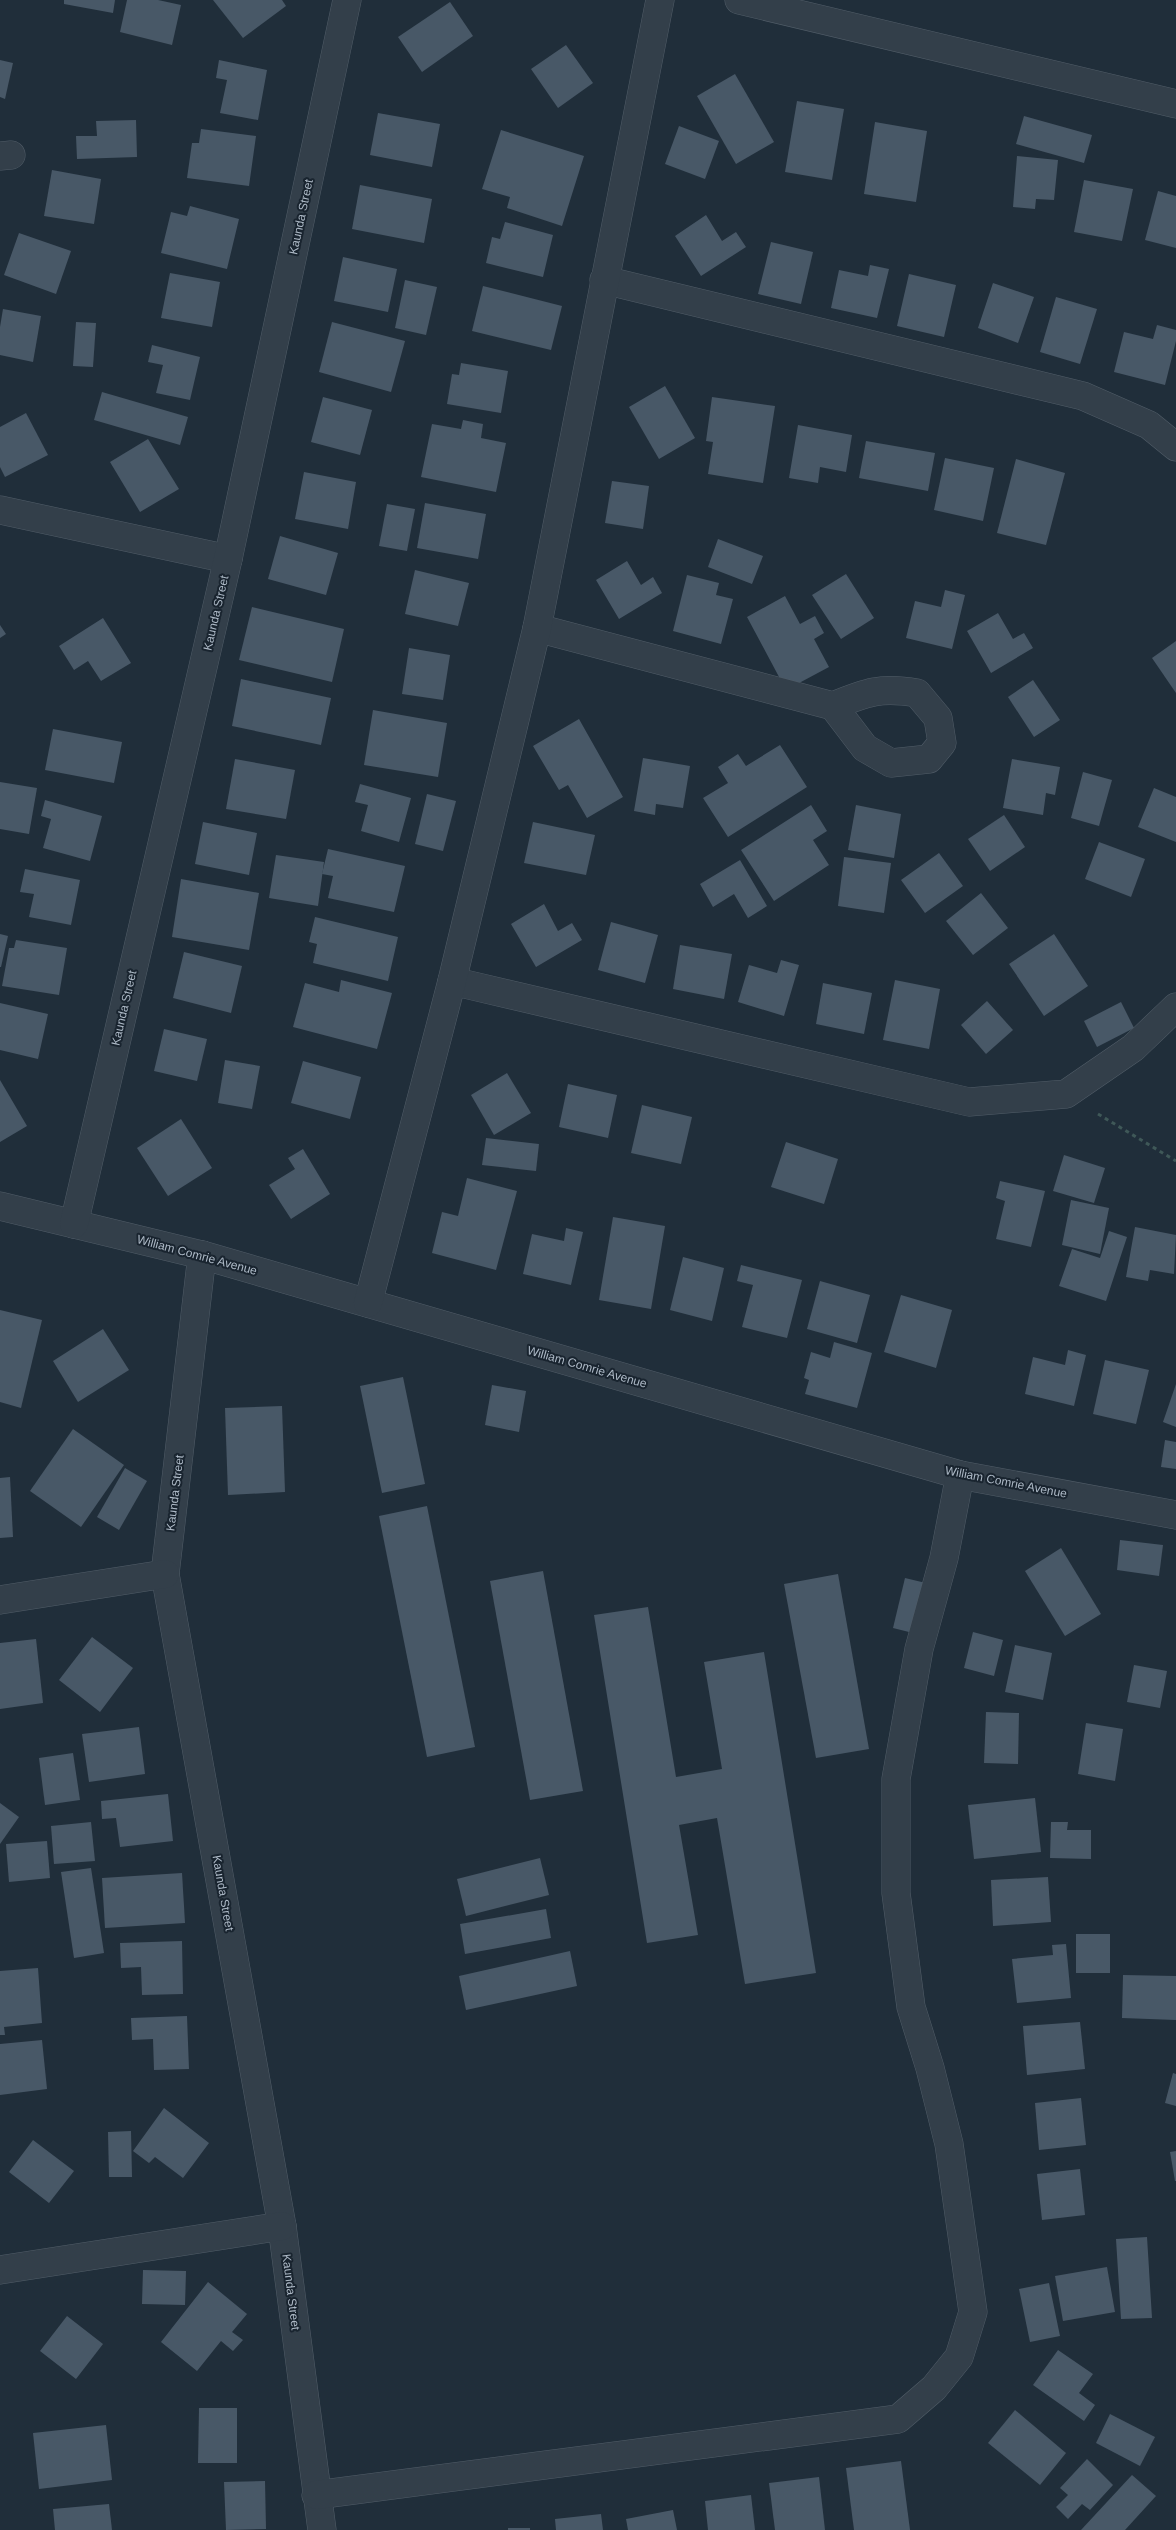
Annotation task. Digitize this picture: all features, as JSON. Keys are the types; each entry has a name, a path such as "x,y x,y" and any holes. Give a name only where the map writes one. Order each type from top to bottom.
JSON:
{"street":[{"name":"Kaunda Street","path":"74,1224 228,559 347,0"},
{"path":"368,1303 452,981 536,628 660,0"},
{"path":"739,0 1176,104"},
{"path":"604,280 1083,396 1149,425 1176,447"},
{"path":"0,510 228,559"},
{"path":"536,628 832,706"},
{"path":"452,981 969,1102 1066,1094 1133,1048 1176,1007"},
{"name":"William Comrie Avenue","path":"0,1206 202,1255 960,1475 1176,1515"},
{"name":"Kaunda Street","path":"202,1255 165,1574 282,2226 322,2530"},
{"path":"316,2495 898,2419 934,2388 959,2357 973,2312 948,2144 930,2068 911,2007 896,1893 896,1779 919,1649 944,1558 960,1475"},
{"path":"0,1600 165,1574"},
{"path":"0,2270 282,2226"}],"path":[{"path":"1066,1094 1176,1161"}],"building":[{"path":"64,0 115,0 113,13 64,4"},
{"path":"127,0 158,0 181,5 172,45 120,32"},
{"path":"213,0 282,0 286,6 243,38"},
{"path":"450,2 473,36 422,72 398,37"},
{"path":"566,45 593,83 558,108 531,69"},
{"path":"0,60 13,63 5,99 0,97"},
{"path":"219,60 267,70 258,120 220,113 227,80 216,78"},
{"path":"735,74 774,142 736,164 697,96"},
{"path":"797,101 844,109 832,180 785,172"},
{"path":"378,113 440,124 432,167 370,155"},
{"path":"1024,116 1092,135 1084,163 1016,144"},
{"path":"136,120 137,157 77,159 76,136 97,136 96,121"},
{"path":"875,122 927,131 916,202 864,194"},
{"path":"679,126 719,141 705,179 665,164"},
{"path":"201,129 256,136 249,186 187,178 192,143 199,143"},
{"path":"501,130 584,156 562,226 507,208 510,197 482,189"},
{"path":"1017,156 1058,160 1054,200 1036,199 1035,209 1013,207"},
{"path":"52,170 101,179 94,224 44,216"},
{"path":"1084,180 1133,189 1122,241 1074,232"},
{"path":"360,185 432,199 424,243 352,229"},
{"path":"1158,191 1176,196 1176,248 1145,240"},
{"path":"190,206 239,219 227,269 161,253 171,212 187,216"},
{"path":"706,215 722,241 736,232 746,247 701,276 675,236"},
{"path":"505,222 553,235 543,277 486,263 492,237 500,239"},
{"path":"19,233 71,251 56,294 4,275"},
{"path":"771,242 813,252 801,304 758,294"},
{"path":"343,257 397,269 388,312 334,301"},
{"path":"870,265 889,269 877,318 831,308 839,270 868,276"},
{"path":"170,273 220,282 212,327 161,318"},
{"path":"909,274 956,285 944,337 897,326"},
{"path":"405,280 437,287 426,335 395,328"},
{"path":"993,283 1034,297 1018,343 978,328"},
{"path":"483,286 562,306 551,350 472,331"},
{"path":"1056,297 1097,309 1080,364 1040,352"},
{"path":"3,309 41,316 33,362 0,355 0,327"},
{"path":"76,322 96,323 93,367 73,366"},
{"path":"332,322 405,341 391,392 319,372"},
{"path":"1157,325 1176,330 1176,341 1165,385 1114,372 1124,332 1153,339"},
{"path":"152,345 200,357 190,400 156,393 163,365 148,362"},
{"path":"461,363 508,371 501,413 447,404 452,374 459,375"},
{"path":"665,386 695,438 659,459 629,407"},
{"path":"102,392 188,417 180,445 94,420"},
{"path":"323,397 372,410 360,455 311,442"},
{"path":"712,397 775,406 763,483 708,474 713,442 706,441"},
{"path":"26,413 48,455 5,477 0,467 0,427"},
{"path":"463,420 483,424 481,438 506,443 496,492 421,477 432,424 461,429"},
{"path":"798,425 852,435 846,472 820,467 818,483 789,478"},
{"path":"148,439 179,489 140,512 110,462"},
{"path":"866,441 935,453 928,491 859,478"},
{"path":"945,458 994,468 983,521 934,510"},
{"path":"1016,459 1065,473 1046,545 997,533"},
{"path":"304,472 356,482 348,529 295,519"},
{"path":"612,481 649,486 643,529 605,523"},
{"path":"425,503 486,514 478,559 417,548"},
{"path":"387,504 415,509 407,551 379,546"},
{"path":"280,536 338,553 326,595 268,579"},
{"path":"718,539 763,556 752,584 708,567"},
{"path":"627,561 641,585 653,577 662,593 619,619 596,580"},
{"path":"415,570 469,583 458,626 405,614"},
{"path":"846,574 874,618 841,639 812,595"},
{"path":"687,575 719,583 716,595 733,599 721,644 673,631"},
{"path":"945,590 965,595 952,649 906,638 915,601 941,607"},
{"path":"785,596 800,624 815,616 824,633 814,639 829,667 786,690 747,617"},
{"path":"252,607 344,629 332,682 239,660"},
{"path":"998,613 1013,639 1024,633 1033,648 991,673 967,631"},
{"path":"103,618 131,663 101,681 88,661 74,670 59,646"},
{"path":"0,625 6,634 0,638"},
{"path":"1176,641 1176,693 1152,658"},
{"path":"409,648 450,655 443,700 402,694"},
{"path":"241,679 331,698 321,745 232,726"},
{"path":"1033,680 1060,720 1034,737 1008,697"},
{"path":"373,710 447,723 438,777 364,765"},
{"path":"579,719 623,797 587,818 568,785 559,790 533,746"},
{"path":"53,729 122,742 114,783 45,770"},
{"path":"780,745 807,787 728,837 703,798 728,783 718,767 738,754 746,766"},
{"path":"643,758 690,766 683,808 656,804 655,815 634,811"},
{"path":"235,759 295,770 286,819 226,809"},
{"path":"1012,759 1060,767 1055,795 1046,793 1043,815 1003,808"},
{"path":"1083,772 1112,780 1099,826 1071,818"},
{"path":"0,782 37,788 29,834 0,829"},
{"path":"360,784 411,798 399,842 361,831 368,805 355,802"},
{"path":"1154,788 1176,797 1176,842 1138,827"},
{"path":"427,794 456,801 443,851 415,844"},
{"path":"45,800 102,816 90,861 43,848 51,819 41,816"},
{"path":"811,805 827,831 813,840 829,865 774,901 741,850"},
{"path":"856,805 901,814 894,858 848,850"},
{"path":"1004,815 1025,847 990,871 968,839"},
{"path":"203,822 257,833 249,875 195,864"},
{"path":"533,822 595,835 586,875 524,863"},
{"path":"1099,842 1145,859 1131,897 1085,879"},
{"path":"328,849 405,866 394,912 328,898 333,876 322,874"},
{"path":"939,853 963,886 925,913 901,880"},
{"path":"276,855 324,862 318,906 269,898"},
{"path":"844,857 891,863 884,913 838,906"},
{"path":"740,860 767,906 748,918 734,894 713,907 700,884"},
{"path":"25,869 80,880 71,925 29,917 34,894 20,892"},
{"path":"181,879 259,893 249,950 172,937"},
{"path":"981,893 1008,928 973,955 946,921"},
{"path":"544,904 558,931 572,923 582,940 536,967 511,924"},
{"path":"315,917 398,937 388,981 313,963 317,944 309,942"},
{"path":"611,922 658,935 645,983 598,970"},
{"path":"0,934 8,936 1,967 0,967"},
{"path":"1054,934 1088,986 1044,1016 1009,964"},
{"path":"16,940 67,948 59,995 2,986 9,948 14,948"},
{"path":"680,945 732,954 724,999 673,989"},
{"path":"184,952 242,966 231,1013 173,998"},
{"path":"781,960 799,965 784,1016 738,1002 749,965 777,973"},
{"path":"341,980 392,993 377,1049 293,1027 305,983 339,992"},
{"path":"895,980 940,989 929,1049 883,1040"},
{"path":"823,983 872,993 864,1034 816,1024"},
{"path":"987,1001 1013,1030 986,1054 961,1025"},
{"path":"1121,1002 1134,1028 1097,1047 1084,1021"},
{"path":"0,1003 48,1014 38,1059 0,1050"},
{"path":"164,1029 207,1039 197,1081 154,1071"},
{"path":"225,1060 260,1066 252,1109 218,1103"},
{"path":"303,1061 361,1077 350,1119 291,1103"},
{"path":"507,1073 531,1113 494,1135 471,1095"},
{"path":"0,1080 27,1126 0,1142"},
{"path":"568,1084 617,1095 608,1138 559,1127"},
{"path":"642,1105 692,1117 681,1164 631,1153"},
{"path":"181,1119 212,1168 168,1196 137,1148"},
{"path":"486,1138 539,1144 536,1171 482,1165"},
{"path":"786,1142 838,1159 824,1204 771,1187"},
{"path":"303,1149 330,1194 291,1219 269,1185 295,1169 288,1158"},
{"path":"1064,1155 1105,1168 1094,1203 1053,1191"},
{"path":"467,1178 517,1191 496,1270 432,1253 442,1212 458,1216"},
{"path":"1000,1181 1045,1191 1031,1247 996,1239 1005,1201 996,1198"},
{"path":"1071,1200 1109,1208 1100,1254 1062,1245"},
{"path":"613,1217 665,1226 651,1309 599,1300"},
{"path":"1135,1227 1176,1235 1174,1274 1150,1270 1148,1281 1126,1277"},
{"path":"566,1228 583,1232 571,1285 523,1274 532,1234 564,1241"},
{"path":"1109,1231 1127,1237 1106,1301 1059,1286 1072,1249 1100,1258"},
{"path":"683,1257 724,1268 712,1321 670,1310"},
{"path":"741,1265 802,1280 787,1338 742,1327 753,1285 737,1281"},
{"path":"820,1281 870,1295 857,1343 807,1329"},
{"path":"901,1295 952,1310 936,1368 884,1352"},
{"path":"0,1310 42,1320 21,1408 0,1402"},
{"path":"103,1329 129,1370 78,1402 53,1361"},
{"path":"834,1342 872,1353 857,1408 805,1394 809,1380 804,1378 811,1352 830,1358"},
{"path":"1068,1350 1086,1355 1074,1406 1025,1394 1033,1357 1065,1365"},
{"path":"1105,1360 1149,1370 1136,1424 1093,1414"},
{"path":"403,1377 425,1484 382,1493 360,1386"},
{"path":"1176,1384 1176,1427 1163,1422"},
{"path":"492,1385 526,1391 519,1432 485,1425"},
{"path":"282,1406 285,1492 228,1495 225,1408"},
{"path":"73,1429 124,1465 81,1527 30,1491"},
{"path":"1165,1440 1176,1442 1176,1469 1161,1467"},
{"path":"125,1468 147,1481 119,1530 97,1517"},
{"path":"10,1477 13,1537 0,1538 0,1478"},
{"path":"427,1506 475,1747 427,1757 379,1516"},
{"path":"1120,1540 1163,1545 1159,1576 1117,1570"},
{"path":"1061,1548 1101,1614 1065,1636 1025,1571"},
{"path":"543,1571 583,1791 530,1800 490,1581"},
{"path":"838,1574 869,1749 816,1758 784,1584"},
{"path":"905,1578 930,1584 917,1634 893,1628"},
{"path":"648,1607 676,1777 722,1769 704,1662 764,1652 816,1973 745,1984 717,1818 679,1825 698,1935 647,1943 594,1615"},
{"path":"973,1632 1003,1640 994,1676 964,1668"},
{"path":"92,1637 133,1668 100,1712 59,1680"},
{"path":"36,1639 43,1703 0,1709 0,1643"},
{"path":"1015,1645 1052,1653 1043,1700 1005,1692"},
{"path":"1134,1665 1167,1671 1160,1708 1127,1702"},
{"path":"986,1712 1019,1713 1018,1764 984,1763"},
{"path":"1086,1723 1123,1729 1115,1781 1078,1774"},
{"path":"139,1727 145,1774 89,1782 82,1734"},
{"path":"73,1753 80,1800 45,1805 39,1758"},
{"path":"168,1794 173,1841 120,1847 116,1818 102,1819 101,1801"},
{"path":"1035,1798 1041,1852 974,1859 968,1805"},
{"path":"0,1803 19,1817 0,1844"},
{"path":"91,1822 95,1861 54,1864 51,1826"},
{"path":"1051,1822 1068,1822 1067,1830 1091,1830 1091,1859 1050,1858"},
{"path":"47,1841 50,1878 9,1882 6,1844"},
{"path":"540,1858 549,1895 466,1916 457,1879"},
{"path":"91,1868 104,1953 74,1958 61,1872"},
{"path":"182,1873 185,1923 105,1928 102,1878"},
{"path":"1048,1877 1051,1922 993,1926 991,1880"},
{"path":"546,1909 551,1938 465,1954 460,1924"},
{"path":"1076,1934 1110,1934 1110,1973 1076,1973"},
{"path":"182,1941 183,1994 142,1995 141,1967 121,1968 120,1943"},
{"path":"1066,1944 1071,1998 1017,2003 1012,1959 1053,1955 1052,1945"},
{"path":"570,1951 577,1986 466,2010 459,1976"},
{"path":"38,1968 42,2023 4,2027 5,2035 0,2035 0,1971"},
{"path":"1123,1975 1176,1976 1176,2020 1122,2018"},
{"path":"187,2016 189,2069 154,2070 153,2039 132,2040 131,2018"},
{"path":"1080,2022 1085,2069 1027,2075 1023,2026"},
{"path":"42,2040 47,2089 0,2095 0,2044"},
{"path":"1173,2073 1176,2074 1176,2106 1165,2103"},
{"path":"1081,2098 1086,2145 1039,2150 1035,2103"},
{"path":"164,2108 209,2143 183,2178 155,2157 149,2163 133,2151"},
{"path":"131,2131 132,2177 109,2177 108,2132"},
{"path":"33,2140 74,2171 49,2203 9,2172"},
{"path":"1176,2151 1176,2181 1175,2181 1170,2152"},
{"path":"1080,2169 1085,2215 1042,2220 1037,2174"},
{"path":"1147,2237 1152,2318 1121,2319 1116,2239"},
{"path":"1107,2267 1115,2312 1063,2321 1055,2276"},
{"path":"143,2270 186,2271 185,2305 142,2304"},
{"path":"208,2282 247,2314 232,2332 243,2340 233,2351 221,2341 197,2371 161,2342"},
{"path":"1049,2283 1060,2336 1030,2342 1019,2289"},
{"path":"67,2316 103,2344 76,2379 40,2351"},
{"path":"1058,2350 1093,2374 1079,2393 1095,2405 1084,2421 1033,2385"},
{"path":"199,2408 237,2408 237,2463 198,2463"},
{"path":"1015,2410 1066,2453 1040,2485 988,2443"},
{"path":"1110,2414 1155,2437 1140,2466 1096,2443"},
{"path":"106,2425 112,2480 39,2489 33,2433"},
{"path":"1087,2459 1113,2485 1090,2510 1082,2504 1068,2519 1056,2507 1068,2495 1060,2488"},
{"path":"901,2461 910,2530 854,2530 846,2468"},
{"path":"1132,2475 1156,2496 1125,2530 1081,2530"},
{"path":"819,2477 825,2530 775,2530 769,2483"},
{"path":"265,2481 266,2529 226,2530 224,2482"},
{"path":"751,2495 755,2530 708,2530 705,2501"},
{"path":"109,2504 112,2530 55,2530 53,2509"},
{"path":"673,2510 677,2530 628,2530 626,2519"},
{"path":"601,2514 603,2530 556,2530 555,2519"},
{"path":"508,2528 530,2528 530,2530 508,2530"}]}
